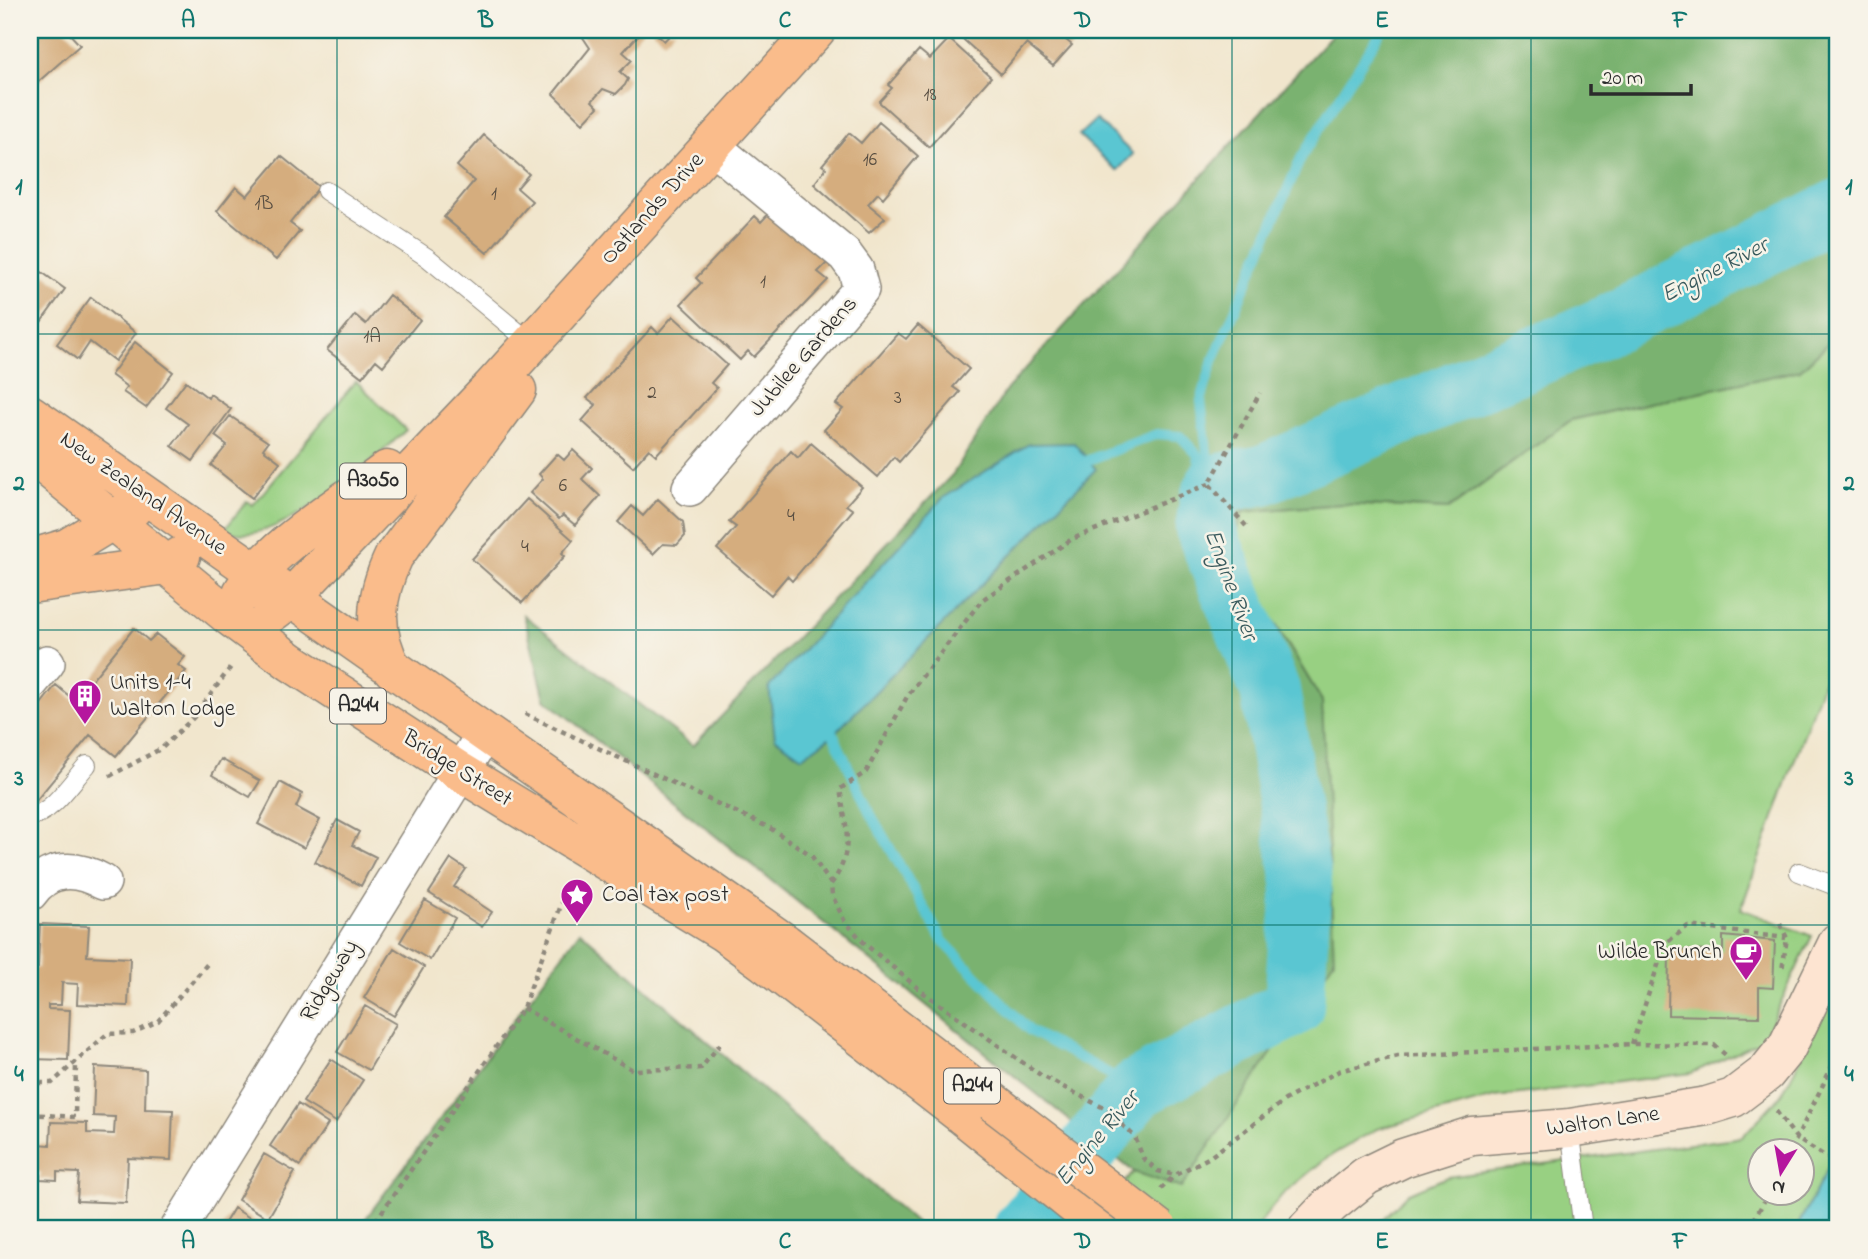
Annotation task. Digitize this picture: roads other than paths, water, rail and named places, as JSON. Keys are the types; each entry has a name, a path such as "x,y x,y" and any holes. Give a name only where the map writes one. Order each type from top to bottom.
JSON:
{"main road":[{"name":"Oatlands Drive","path":"291,598 491,388 816,30"},
{"path":"393,670 380,641 377,620 377,599 384,577 394,556 524,381 560,312"},
{"name":"Oatlands Drive","path":"256,573 491,388"},
{"name":"New Zealand Avenue","path":"30,414 256,573"},
{"name":"New Zealand Avenue","path":"30,453 167,565"},
{"path":"30,559 67,548 130,509 145,505 165,510 182,535 185,549 178,560 167,565 30,584"},
{"name":"Bridge Street","path":"167,565 243,632 459,772 689,910 777,954"},
{"name":"Bridge Street","path":"256,573 484,734 777,954"},
{"name":"A3050","path":"243,632 241,595 256,573"},
{"name":"A3050","path":"243,632 291,598"},
{"name":"A244","path":"777,954 1104,1229"},
{"name":"A244","path":"777,954 1159,1229"}],"street":[{"name":"Jubilee Gardens","path":"691,488 862,289 856,270 845,255 711,145"},
{"name":"Ridgeway","path":"178,1229 484,734"},
{"path":"30,893 36,884 59,870 85,872 103,882"},
{"name":"Walton Lane","path":"1307,1229 1330,1205 1366,1176 1403,1158 1472,1136 1570,1128 1707,1107 1733,1098 1766,1073 1787,1047 1838,942"}],"lane":[{"path":"326,191 428,258 531,343"},
{"path":"30,816 36,816 49,806 87,765"},
{"path":"1799,872 1838,887"},
{"path":"1570,1128 1583,1229"}],"water":[{"path":"1096,119 1133,154 1117,171 1079,135"},
{"path":"1074,443 1096,469 833,735 802,757 775,738 769,687 943,498 1029,444"},
{"path":"1838,1149 1838,1229 1796,1229 1808,1206 1815,1206 1815,1193"}],"waterway":[{"path":"1216,484 1210,477 1201,401 1213,361 1301,158 1382,30"},
{"name":"Engine River","path":"1023,1229 1137,1089 1294,1006 1302,882 1270,690 1205,528 1210,497 1216,484 1263,475 1608,325 1838,209"},
{"path":"1078,464 1157,434 1180,436 1197,454 1210,497"},
{"path":"829,725 869,811 942,940 1030,1031 1137,1089"}],"place":[{"name":"Units 1-4 Walton Lodge","path":"85,726"},
{"name":"Coal tax post","path":"577,925"},
{"name":"Wilde Brunch","path":"1746,982"}]}
